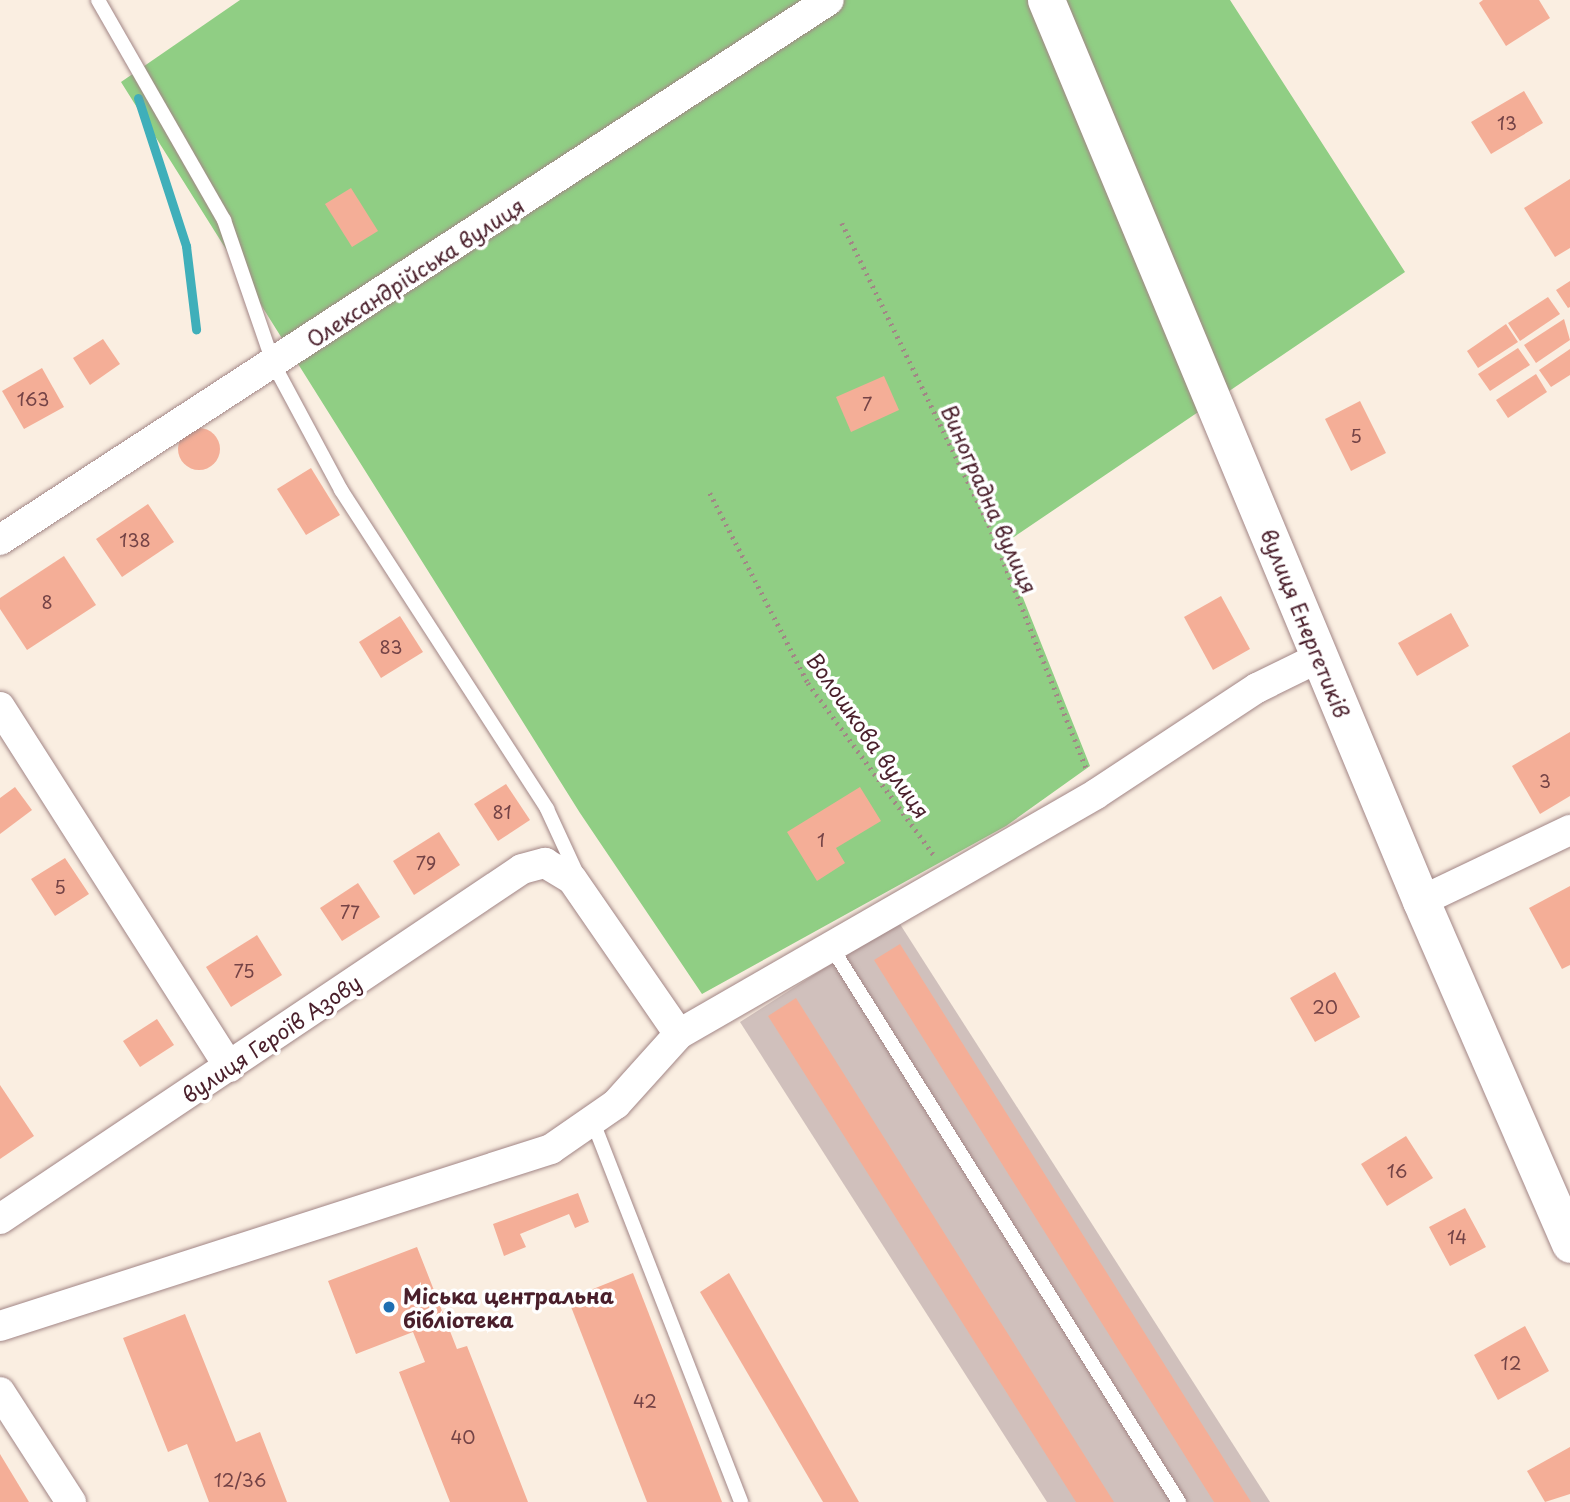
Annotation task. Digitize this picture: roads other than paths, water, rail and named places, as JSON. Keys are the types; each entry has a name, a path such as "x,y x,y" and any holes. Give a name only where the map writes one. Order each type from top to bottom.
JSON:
{"street":[{"name":"Олександрійська вулиця","path":"0,540 132,450 274,365 828,0"},
{"name":"вулиця Енергетиків","path":"1046,0 1421,901 1570,1244"},
{"path":"0,1326 551,1149 593,1122 679,1034 1096,794 1257,688 1320,657"},
{"path":"0,708 229,1067"},
{"path":"1421,901 1570,831"},
{"name":"вулиця Героїв Азову","path":"0,1219 522,869 545,863 564,871 591,906"},
{"path":"591,906 679,1034"},
{"path":"0,1392 71,1502"}],"lane":[{"path":"98,0 225,220 274,365 341,490 547,809 591,906"},
{"path":"832,948 1179,1502"},
{"path":"593,1122 741,1502"}],"waterway":[{"path":"138,98 186,246 196,329"}],"place":[{"name":"Міська центральна бібліотека","path":"389,1307"}]}
